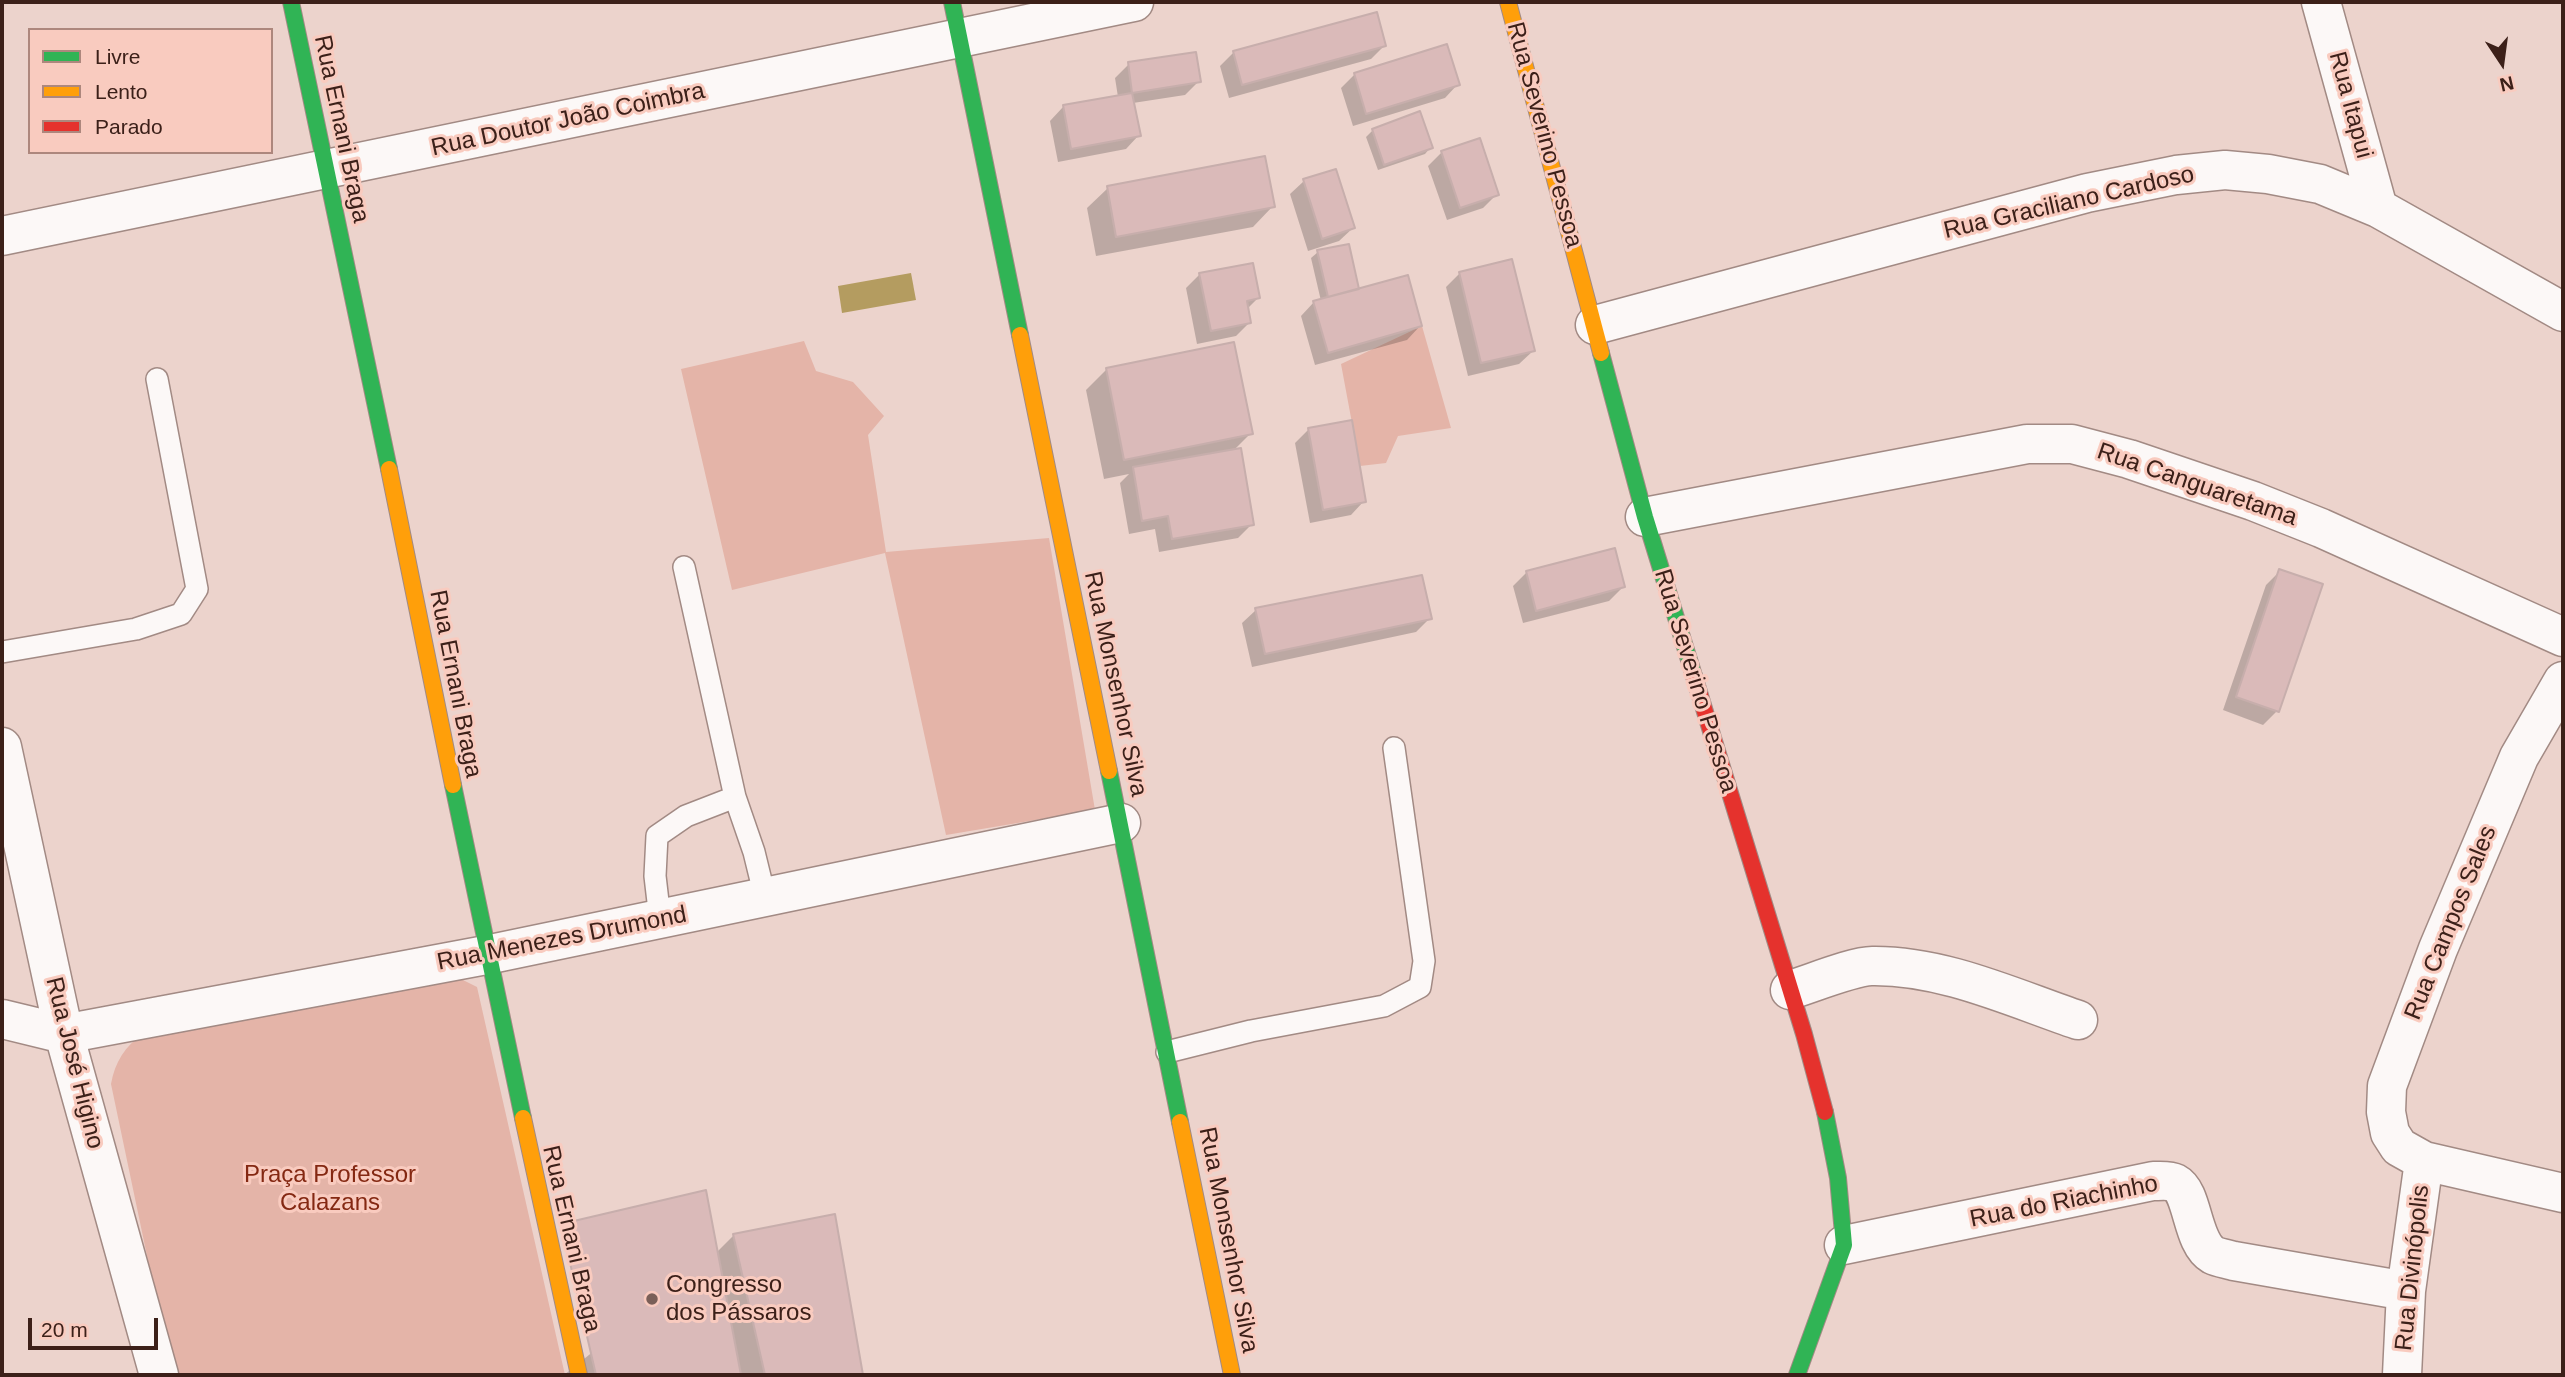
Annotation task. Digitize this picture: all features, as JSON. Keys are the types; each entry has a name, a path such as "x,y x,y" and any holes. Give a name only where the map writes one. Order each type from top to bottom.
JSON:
{"street":[{"name":"Rua Ernani Braga","path":"291,2 486,955 579,1375"},
{"name":"Rua Monsenhor Silva","path":"952,2 1232,1375"},
{"name":"Rua Doutor João Coimbra","path":"2,236 1134,2"},
{"name":"Rua Severino Pessoa","path":"1508,2 1645,517 1826,1116 1842,1204 1844,1245 1804,1369"},
{"name":"Rua Itapui","path":"2321,2 2378,208"},
{"name":"Rua Graciliano Cardoso","path":"1595,325 2074,197 2176,175 2225,170 2268,174 2320,184 2378,208 2563,312"},
{"name":"Rua Canguaretama","path":"1645,517 2027,444 2072,444 2129,458 2253,501 2321,528 2563,637"},
{"name":"Rua Campos Sales","path":"2424,1161 2399,1147 2390,1133 2386,1112 2387,1086 2438,949 2519,757 2563,681"},
{"name":"Rua José Higino","path":"2,747 64,1034 159,1375"},
{"name":"Rua Menezes Drumond","path":"2,1019 64,1034 486,955 1121,823"},
{"path":"1790,990 1869,966 1919,969 1964,981 2078,1020"},
{"path":"2424,1161 2563,1193"},
{"name":"Rua Divinópolis","path":"2402,1375 2406,1291 2424,1161"},
{"name":"Rua do Riachinho","path":"1844,1245 2153,1181 2171,1182 2178,1185 2185,1195 2204,1245 2212,1254 2234,1261 2406,1291"}],"lane":[{"path":"2,652 136,629 181,614 197,589 157,379"},
{"path":"684,567 736,797 765,897"},
{"path":"1167,1052 1251,1031 1384,1006 1420,986 1424,961 1394,748"},
{"path":"660,919 655,876 657,836 686,816 736,797"}],"green space":[{"path":"1422,326 1451,428 1398,436 1386,463 1360,466 1341,364"},
{"path":"804,341 816,371 853,382 884,416 868,435 886,552 1049,538 1095,810 946,835 885,553 732,590 681,369"},
{"name":"Praça Professor Calazans","path":"459,978 477,987 565,1375 172,1375 111,1084 118,1062 126,1049 143,1034"}],"shaded area":[{"path":"911,273 916,300 842,313 838,286"}],"building":[{"path":"1377,12 1386,46 1242,85 1233,51"},
{"path":"1447,44 1460,85 1366,114 1354,73"},
{"path":"1196,52 1201,82 1132,93 1128,62"},
{"path":"1132,93 1141,136 1071,149 1063,105"},
{"path":"1420,111 1433,148 1384,165 1372,129"},
{"path":"1480,138 1499,195 1460,208 1441,151"},
{"path":"1265,156 1275,207 1116,237 1107,186"},
{"path":"1336,169 1355,228 1322,239 1303,179"},
{"path":"1349,244 1359,289 1328,297 1317,250"},
{"path":"1512,259 1535,351 1481,363 1459,272"},
{"path":"1253,263 1260,298 1247,301 1251,323 1211,331 1199,273"},
{"path":"1408,275 1422,326 1328,353 1313,301"},
{"path":"1234,342 1253,434 1124,460 1106,368"},
{"path":"1352,420 1366,502 1323,510 1308,428"},
{"path":"1241,448 1254,525 1172,539 1168,516 1142,521 1133,467"},
{"path":"1615,548 1625,587 1536,611 1526,571"},
{"path":"2279,569 2323,584 2279,712 2236,697"},
{"path":"1422,575 1432,619 1265,654 1255,608"},
{"name":"Congresso dos Pássaros","path":"706,1190 741,1375 596,1375 561,1224"},
{"path":"835,1214 863,1375 765,1375 733,1234"}],"traffic: fast":[{"path":"291,2 389,469"},
{"path":"952,2 1020,335"},
{"path":"1601,353 1645,517 1694,676"},
{"path":"1109,771 1180,1122"},
{"path":"453,785 523,1118"},
{"path":"1797,1375 1844,1245 1838,1178 1825,1112"}],"traffic: slow":[{"path":"1508,2 1601,353"},
{"path":"1020,335 1109,771"},
{"path":"389,469 453,785"},
{"path":"523,1118 579,1375"},
{"path":"1180,1122 1232,1375"}],"traffic: jam":[{"path":"1694,676 1804,1034 1825,1112"}],"place":[{"name":"Congresso dos Pássaros","path":"652,1299"}]}
